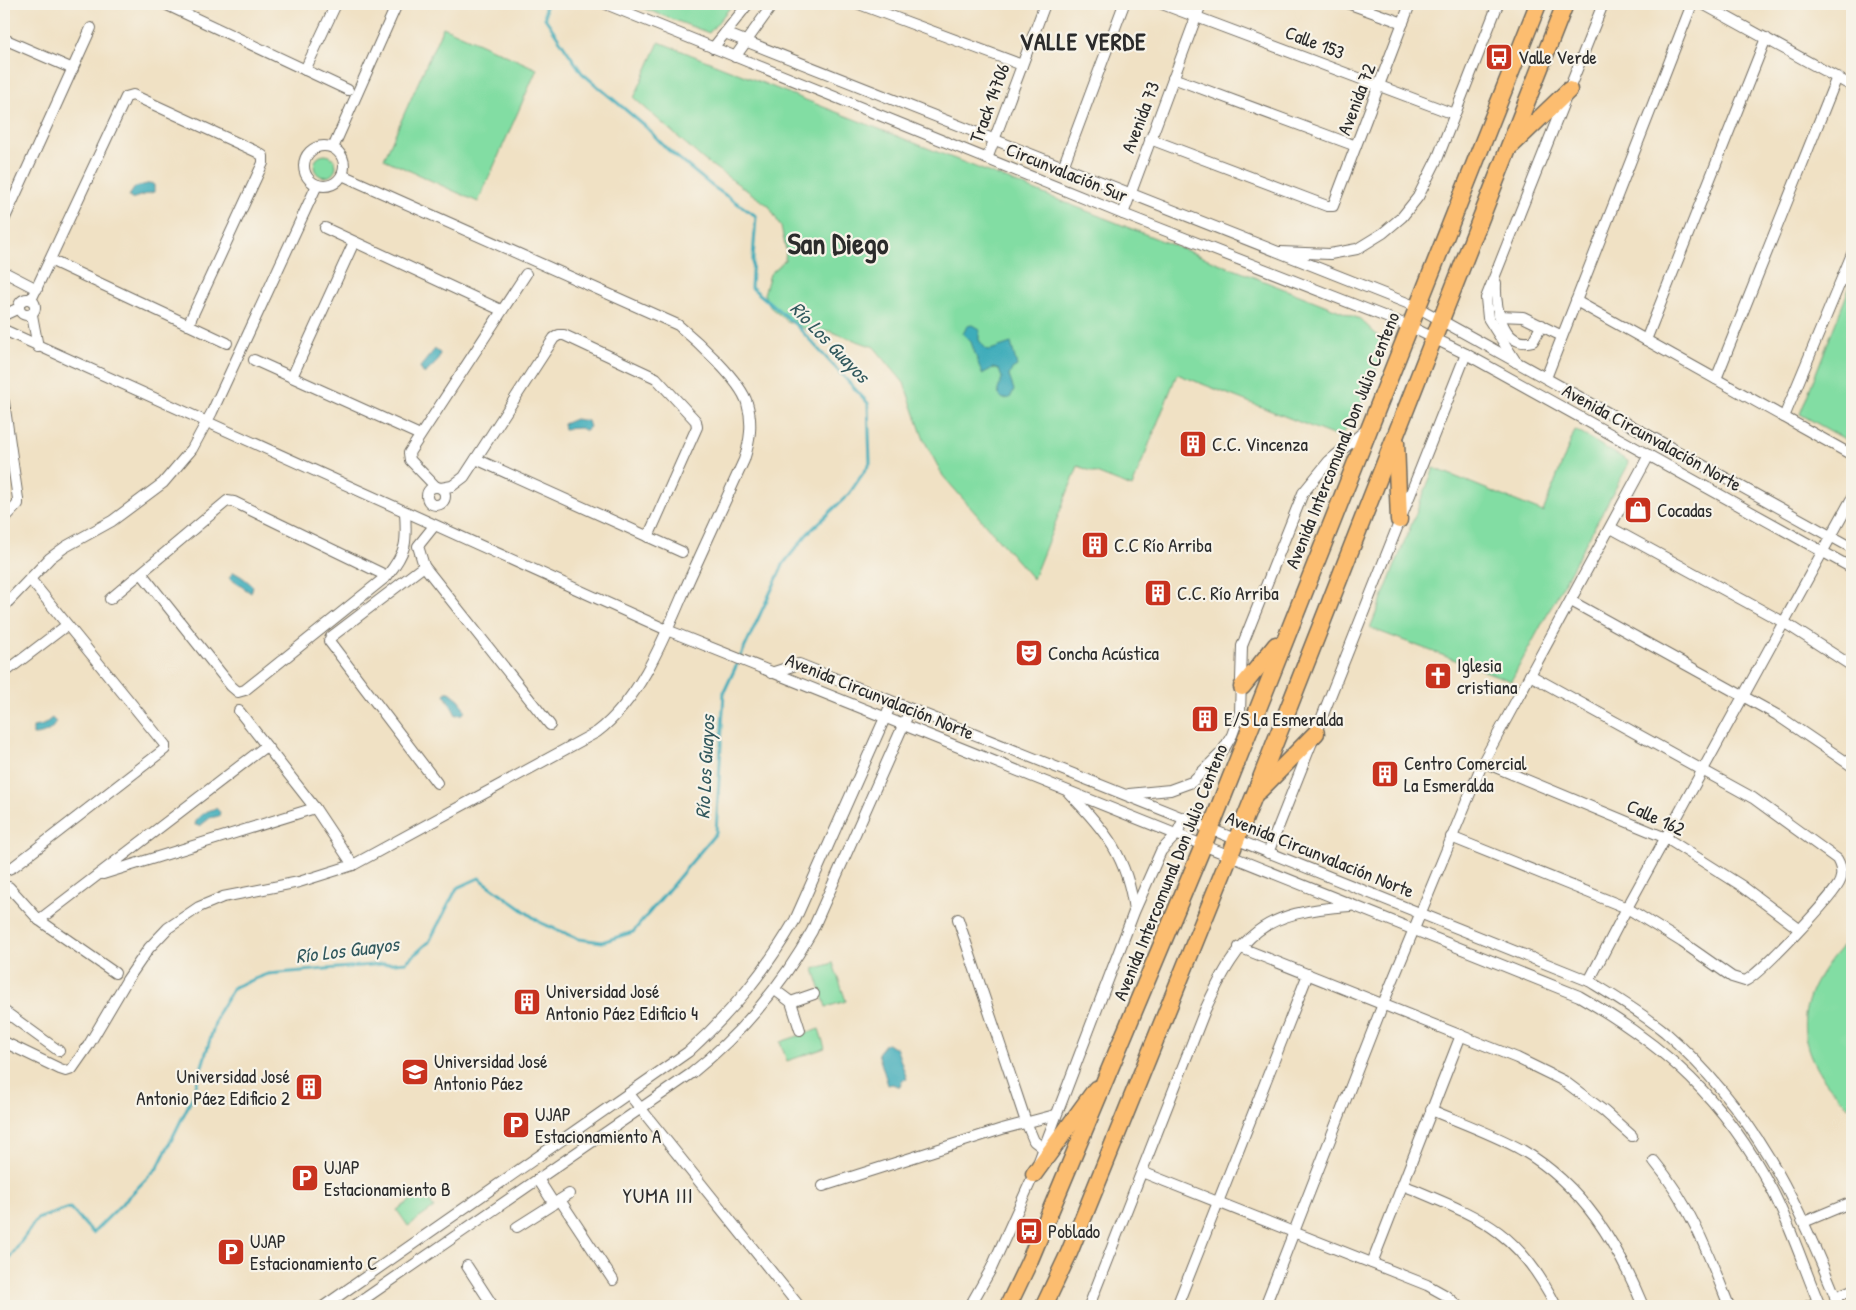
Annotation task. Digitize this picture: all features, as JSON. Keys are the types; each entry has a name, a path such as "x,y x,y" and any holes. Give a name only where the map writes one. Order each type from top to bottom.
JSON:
{"main road":[{"name":"Avenida Intercomunal Don Julio Centeno","path":"1008,1306 1029,1262 1113,1065 1203,846 1538,4"},
{"path":"1044,1306 1073,1245 1254,796 1565,4"},
{"path":"1507,150 1569,90"},
{"path":"1396,435 1399,520"},
{"path":"1242,687 1287,631"},
{"path":"1254,796 1316,733"},
{"path":"1034,1174 1113,1065"}],"street":[{"path":"165,4 348,90"},
{"path":"305,70 336,4"},
{"path":"333,148 398,4"},
{"name":"Circunvalación Sur","path":"606,4 1123,214 1409,326 1434,339"},
{"path":"713,48 748,4"},
{"path":"735,57 773,4"},
{"path":"859,4 1022,65"},
{"name":"Track 14706","path":"987,159 1045,4"},
{"path":"1063,167 1124,4"},
{"name":"Calle 153","path":"1162,4 1454,114"},
{"name":"Avenida 73","path":"1123,214 1201,4"},
{"path":"1350,4 1403,23"},
{"name":"Avenida 72","path":"1150,140 1328,206 1333,206 1410,4"},
{"path":"1272,251 1330,254 1357,249 1384,233 1402,217 1418,197 1438,157 1498,4"},
{"path":"1515,360 1488,318 1486,298 1604,4"},
{"path":"1546,378 1692,4"},
{"path":"1703,4 1852,86"},
{"path":"4,220 91,28"},
{"name":"Circunvalación Sur","path":"725,33 1130,195 1417,307 1442,321"},
{"path":"1646,340 1766,38"},
{"path":"4,39 73,70"},
{"path":"1716,379 1837,77"},
{"path":"1173,78 1356,146"},
{"path":"31,300 129,94 263,156 263,162 188,325"},
{"path":"327,146 333,148 338,152 344,163 342,175 334,184 317,185 311,182 304,171 306,158 314,149 327,146"},
{"path":"4,1042 60,1069 66,1071 72,1069 143,956 168,928 199,907 223,897 298,882 353,866 597,732 614,719 630,700 667,630 744,460 750,441 751,422 746,401 732,380 695,339 678,325 342,175"},
{"path":"4,606 50,558 65,547 112,521 163,483 192,450 317,185"},
{"path":"325,228 501,310"},
{"path":"292,377 354,242"},
{"path":"1784,417 1852,254"},
{"path":"50,260 227,343"},
{"path":"4,272 37,289"},
{"path":"439,487 410,460 410,453 526,274"},
{"path":"1496,274 1495,299 1499,316 1512,337 1524,342 1533,341 1542,326"},
{"path":"4,315 19,308 24,300 31,300"},
{"path":"31,300 36,307 32,315 38,346"},
{"path":"1576,301 1852,455"},
{"path":"19,308 23,315 32,315"},
{"path":"1499,316 1523,317 1562,336"},
{"name":"Avenida Circunvalación Norte","path":"1442,321 1852,548"},
{"path":"4,330 667,630 771,673"},
{"path":"550,725 424,566 418,546 429,523 432,504 428,499 428,492 460,481 554,338 559,335 564,335 656,378 696,421 697,427 648,537"},
{"name":"Avenida Circunvalación Norte","path":"1434,339 1466,354 1852,568"},
{"path":"1515,360 1524,342"},
{"path":"1268,853 1466,354"},
{"path":"254,360 420,435"},
{"path":"4,402 18,499 18,504 4,519"},
{"path":"1125,794 1170,790 1192,782 1207,770 1222,752 1238,722 1242,687 1242,646 1303,493 1336,454 1371,426"},
{"path":"1265,1306 1383,1004 1483,762 1649,455"},
{"path":"476,459 682,552"},
{"path":"1589,981 1627,908 1852,498"},
{"path":"110,598 142,574 227,501 234,502 387,576"},
{"path":"142,574 231,686 238,692 246,690 387,576 398,562 407,543 405,512"},
{"path":"1611,528 1785,623 1852,666"},
{"path":"407,543 418,546"},
{"path":"424,566 331,637 329,641 436,782"},
{"path":"4,871 14,867 166,749 165,745 30,579"},
{"path":"1571,601 1777,715 1852,766"},
{"path":"4,673 67,625"},
{"name":"Avenida Circunvalación Norte","path":"771,673 799,664 910,710 1185,817 1210,828 1232,848 1353,906 1580,996 1620,1020 1654,1044 1691,1077 1730,1123 1772,1190 1819,1304"},
{"name":"Avenida Circunvalación Norte","path":"771,673 1203,846 1268,853 1589,981 1664,1031 1702,1067 1741,1114 1764,1146 1804,1222 1837,1302"},
{"path":"1451,837 1627,908 1682,942 1732,977 1745,981 1761,970 1837,888 1841,880 1842,868 1837,859 1754,798 1530,675"},
{"path":"324,1306 688,1052 725,1018 777,951 795,920 892,702"},
{"path":"354,1306 714,1056 743,1028 793,965 812,931 910,710"},
{"path":"239,711 315,808 353,866"},
{"path":"39,920 266,746"},
{"name":"Calle 162","path":"1483,762 1666,838 1742,886 1799,929"},
{"path":"1067,791 1112,841 1132,892 1134,912"},
{"path":"96,876 315,808"},
{"name":"Avenida Intercomunal Don Julio Centeno","path":"970,1306 991,1269 1034,1174 1134,912 1161,851 1176,835 1185,817"},
{"path":"9,887 39,920 116,973"},
{"path":"1089,1306 1205,1010 1223,971 1239,947 1260,929 1283,917 1312,908 1353,906"},
{"path":"958,919 1026,1122 1034,1141 1043,1148"},
{"path":"1239,947 1517,1058 1564,1081 1604,1111 1632,1136"},
{"path":"1176,1306 1308,974"},
{"path":"775,990 791,1002 800,1030"},
{"path":"791,1002 814,994"},
{"path":"4,1011 59,1051"},
{"path":"1372,1264 1461,1035"},
{"path":"629,1094 799,1306"},
{"path":"1432,1110 1524,1151 1557,1175 1589,1206 1612,1241 1643,1306"},
{"path":"824,1186 1026,1122 1055,1115"},
{"path":"1654,1161 1685,1205 1701,1235 1729,1306"},
{"path":"1142,1172 1427,1285 1445,1295 1458,1306"},
{"path":"538,1179 561,1199 613,1280"},
{"path":"1403,1184 1478,1216 1503,1235 1527,1257 1543,1280 1556,1306"},
{"path":"517,1227 561,1199"},
{"path":"1804,1222 1852,1202"},
{"path":"462,1210 473,1224"},
{"path":"467,1266 489,1305"},
{"path":"1837,1302 1852,1290"},
{"path":"1808,1306 1819,1304"}],"green space":[{"path":"632,4 733,4 709,33"},
{"path":"443,27 537,69 478,202 384,159"},
{"path":"659,42 1360,319 1381,339 1384,352 1356,414 1340,438 1177,374 1132,487 1078,466 1033,579 943,476 924,440 904,383 874,347 829,331 807,330 787,321 770,307 764,294 770,274 785,260 786,250 781,227 769,206 704,160 634,98"},
{"path":"325,155 333,158 336,166 333,174 325,177 317,174 314,166 317,158"},
{"path":"1852,281 1852,443 1800,414"},
{"path":"1575,430 1628,461 1627,467 1511,681 1370,628 1434,468 1543,512"},
{"path":"1852,936 1852,1107 1850,1108 1829,1086 1815,1064 1807,1043 1805,1022 1808,1001 1818,979 1832,958"},
{"path":"833,963 846,1001 826,1007 814,969"},
{"path":"819,1029 825,1048 787,1061 780,1042"},
{"path":"423,1192 434,1208 408,1226 397,1210"}],"water":[{"path":"151,183 154,185 154,192 131,199 129,196 135,187"},
{"path":"972,325 979,329 979,340 986,349 990,350 1011,343 1017,366 1012,369 1009,376 1014,390 1010,398 1003,399 999,395 998,390 1002,378 999,370 993,368 982,374 971,342 963,334 967,326"},
{"path":"435,349 440,353 438,361 426,373 423,373 420,367"},
{"path":"575,419 588,421 590,427 586,431 580,428 564,429 563,424"},
{"path":"233,572 253,586 251,593 229,578"},
{"path":"450,692 460,700 465,711 463,714 456,715 444,694"},
{"path":"52,718 56,722 49,731 33,735 33,727 43,725"},
{"path":"216,808 220,812 219,816 210,818 200,826 195,825 200,816"},
{"path":"886,1043 894,1048 896,1047 907,1079 902,1080 900,1087 892,1084 888,1085 878,1053"}],"waterway":[{"name":"Río Los Guayos","path":"4,1266 37,1219 70,1208 93,1233 158,1167 193,1096 218,1013 234,987 268,974 406,962 429,942 457,888 479,878 541,923 579,939 602,942 633,932 716,833 724,692 784,563 808,533 849,494 870,463 868,403 796,325 751,287 756,216 712,186 667,149 646,127 582,73 545,18 545,4"}],"place":[{"name":"Valle Verde","path":"1499,57"},
{"name":"C.C. Vincenza","path":"1193,444"},
{"name":"Cocadas","path":"1638,510"},
{"name":"C.C Río Arriba","path":"1095,545"},
{"name":"C.C. Río Arriba","path":"1158,593"},
{"name":"Concha Acústica","path":"1029,653"},
{"name":"Iglesia cristiana","path":"1438,676"},
{"name":"E/S La Esmeralda","path":"1205,719"},
{"name":"Centro Comercial La Esmeralda","path":"1385,774"},
{"name":"Universidad José Antonio Páez Edificio 4","path":"527,1002"},
{"name":"Universidad José Antonio Páez","path":"415,1072"},
{"name":"Universidad José Antonio Páez Edificio 2","path":"309,1087"},
{"name":"UJAP Estacionamiento A","path":"516,1125"},
{"name":"UJAP Estacionamiento B","path":"305,1178"},
{"name":"Poblado","path":"1029,1231"},
{"name":"UJAP Estacionamiento C","path":"231,1252"}],"district":[{"name":"VALLE VERDE","path":"1083,42"},
{"name":"San Diego","path":"838,244"},
{"name":"YUMA III","path":"658,1196"}]}
